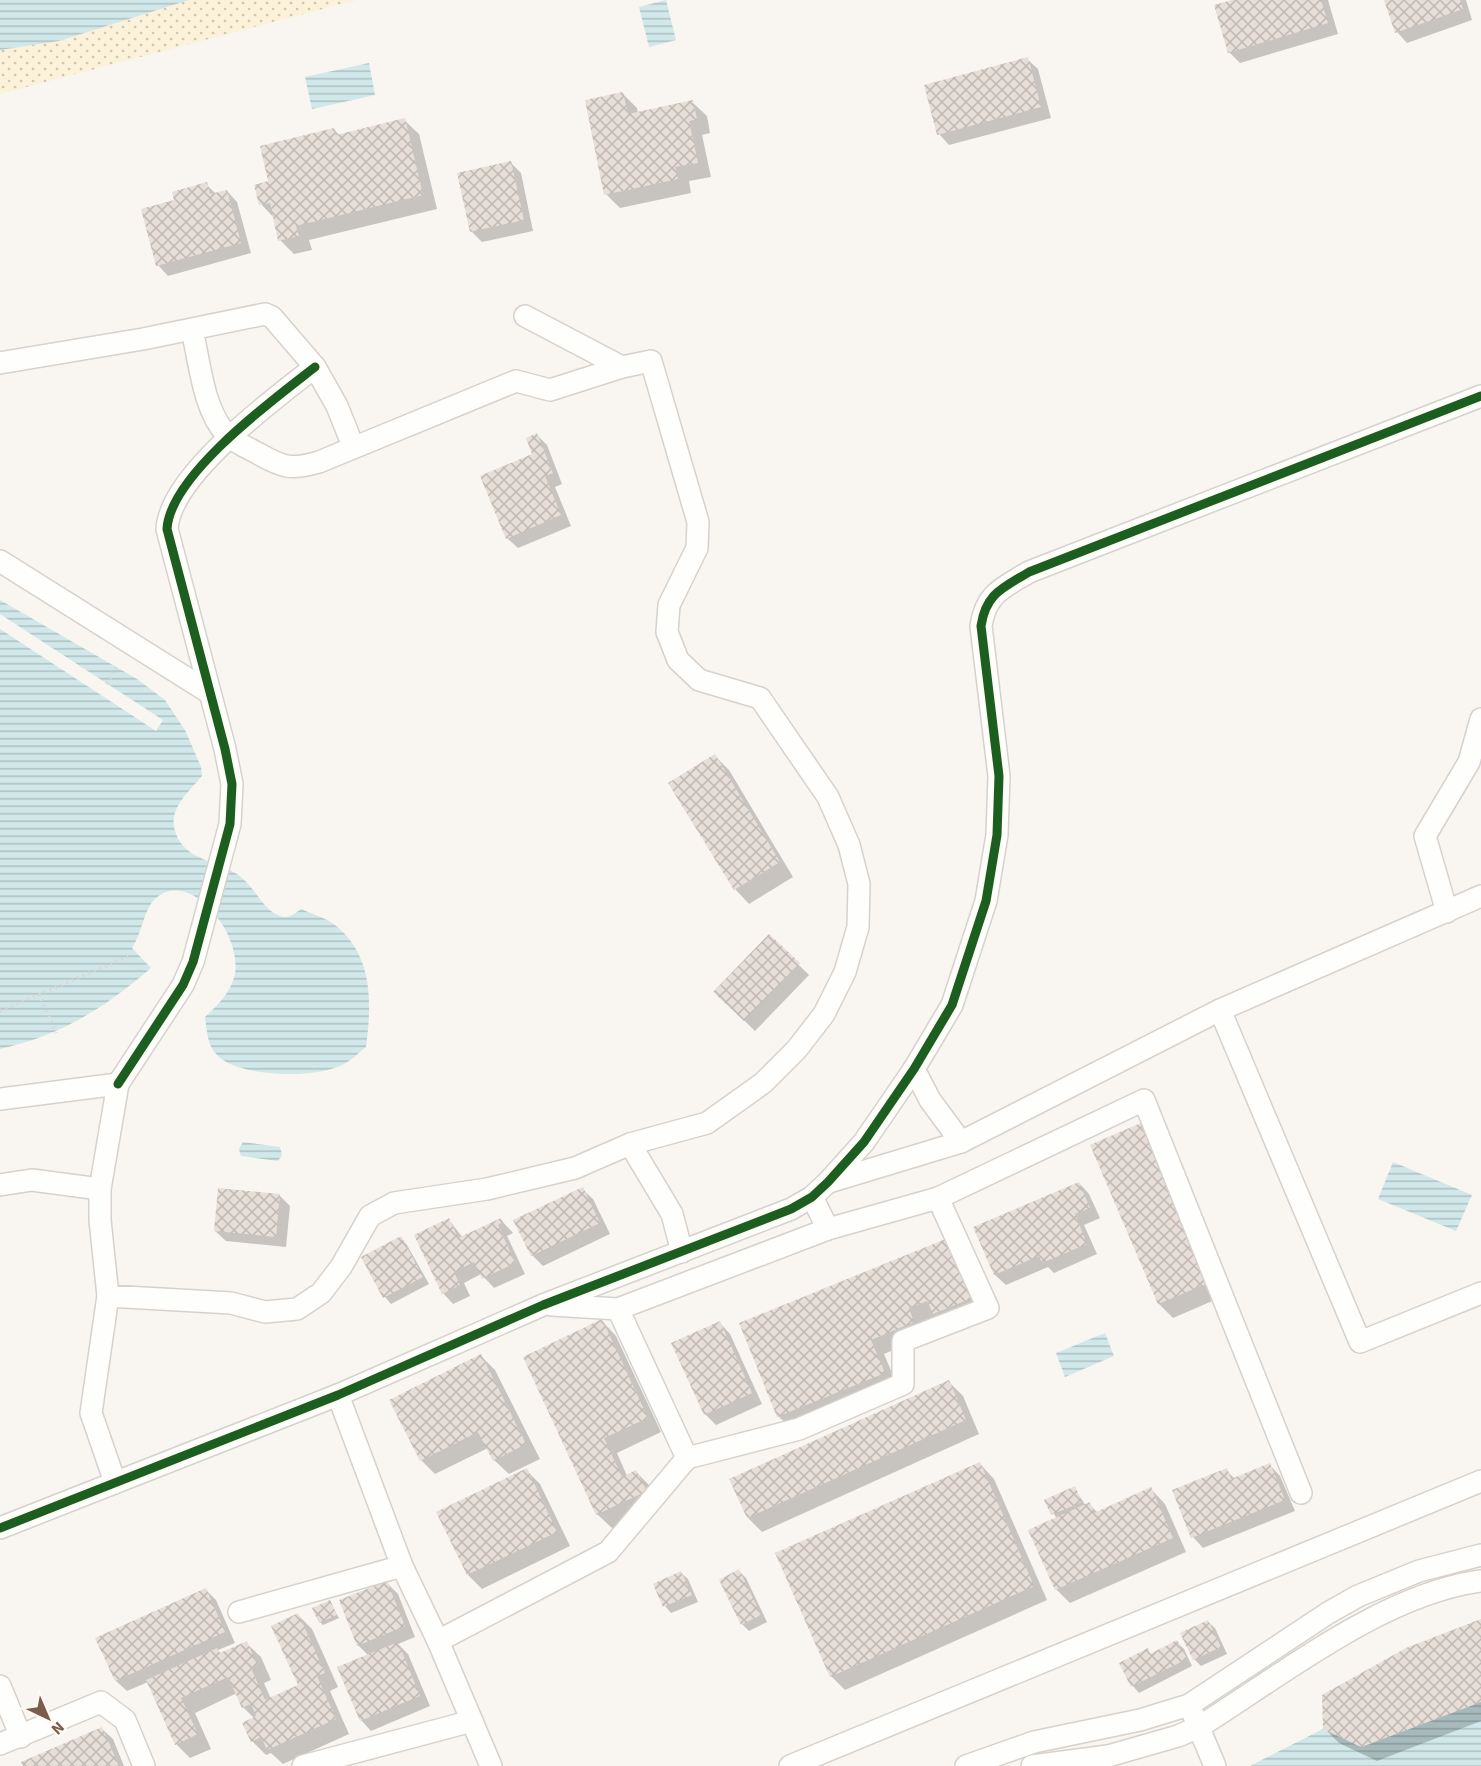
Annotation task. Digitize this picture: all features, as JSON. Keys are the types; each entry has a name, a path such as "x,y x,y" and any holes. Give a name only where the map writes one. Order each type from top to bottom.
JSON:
{"street":[{"path":"0,363 192,330 259,314 272,316 315,367 337,406 353,446"},
{"path":"525,316 622,367"},
{"path":"108,1296 231,1303 265,1312 297,1309 321,1293 340,1267 370,1215 394,1203 487,1189 575,1168 630,1144 707,1124 763,1083 797,1049 824,1014 845,972 858,927 859,884 849,845 828,797 760,698 699,680 678,660 667,632 669,606 697,548 698,522 651,361 622,367 550,390 516,381 353,446 320,462 292,468 279,466 228,436 213,412 192,330"},
{"path":"115,1482 90,1413 108,1296 100,1220 100,1189 118,1084 183,985 193,962 230,824 232,784 166,529 170,509 177,498 228,436 315,367"},
{"path":"0,1527 338,1395 543,1305 792,1209 812,1197 864,1142 914,1069 952,1005 986,901 997,835 999,776 981,626 984,608 996,591 1029,572 1481,396"},
{"path":"0,561 210,693"},
{"path":"1447,912 1425,836 1469,762 1481,719"},
{"path":"828,1182 961,1142 1220,1010 1481,896"},
{"path":"1220,1010 1360,1342 1481,1293"},
{"path":"914,1069 930,1100 961,1142"},
{"path":"0,1098 118,1084"},
{"path":"543,1305 618,1309 828,1229 938,1198 1144,1100 1301,1493"},
{"path":"630,1144 672,1214 682,1252"},
{"path":"0,1185 32,1180 100,1189"},
{"path":"812,1197 828,1229"},
{"path":"438,1641 608,1552 687,1458 800,1429 903,1384 903,1341 988,1308 938,1198"},
{"path":"618,1309 687,1458"},
{"path":"338,1395 402,1566 438,1641 490,1766"},
{"path":"790,1766 1481,1480"},
{"path":"966,1766 1034,1742 1140,1720 1189,1705 1328,1613 1358,1596 1419,1571 1481,1555"},
{"path":"239,1612 402,1566"},
{"path":"1032,1766 1108,1756 1178,1736 1199,1727 1327,1645 1396,1608 1449,1588 1481,1581"},
{"path":"0,1686 21,1737"},
{"path":"0,1744 101,1702 125,1720 144,1766"},
{"path":"1189,1705 1214,1763"},
{"path":"303,1766 472,1721"}],"path":[{"path":"107,684 116,667"},
{"path":"0,1011 132,956"},
{"path":"39,994 56,1033"}],"sand":[{"path":"189,0 357,0 0,94 0,50 59,41"}],"water":[{"path":"0,0 189,0 59,41 0,50"},
{"path":"666,0 676,40 649,47 639,7"},
{"path":"369,63 375,95 312,109 305,77"},
{"path":"0,600 137,679 165,700 186,732 201,767 202,776 186,794 174,815 175,831 186,849 194,855 233,871 274,913 286,917 301,909 323,918 335,925 357,950 367,980 369,1013 366,1047 350,1060 332,1069 317,1072 280,1074 244,1069 218,1056 210,1043 205,1017 228,991 233,981 236,964 232,946 225,928 199,899 184,892 169,891 151,903 132,948 151,968 116,996 81,1019 43,1036 0,1049"},
{"path":"243,1142 280,1147 282,1155 278,1161 241,1156 239,1149"},
{"path":"1393,1162 1472,1195 1456,1231 1378,1199"},
{"path":"1105,1333 1114,1356 1065,1377 1056,1353"},
{"path":"1481,1702 1481,1766 1250,1766 1323,1729 1362,1747"}],"pier":[{"path":"0,614 163,720 156,731 0,629"}],"building":[{"path":"1232,0 1321,0 1328,23 1228,53 1214,5"},
{"path":"1384,0 1460,0 1463,9 1395,33"},
{"path":"1028,57 1041,107 937,135 924,85"},
{"path":"623,92 628,114 693,100 697,119 689,121 698,163 675,167 678,179 604,195 585,100"},
{"path":"405,118 423,195 296,226 299,236 278,241 270,203 259,205 254,185 268,181 260,146 334,128 336,135"},
{"path":"511,161 524,220 470,232 457,173"},
{"path":"207,182 210,194 227,190 241,243 156,266 141,209 174,200 172,192"},
{"path":"537,433 553,473 545,476 561,515 506,539 480,476 532,454 526,438"},
{"path":"715,754 780,862 734,890 668,783"},
{"path":"769,934 800,963 744,1021 713,992"},
{"path":"1143,1122 1211,1282 1158,1304 1090,1145"},
{"path":"1079,1182 1090,1208 1075,1214 1087,1244 1042,1263 1039,1256 994,1275 973,1227"},
{"path":"583,1187 600,1223 531,1256 513,1220"},
{"path":"218,1188 280,1194 276,1237 214,1231"},
{"path":"449,1218 458,1238 501,1218 503,1222 498,1225 515,1263 482,1279 474,1262 454,1272 460,1285 442,1294 414,1235"},
{"path":"401,1236 423,1277 383,1298 361,1257"},
{"path":"948,1238 972,1298 933,1314 927,1301 909,1308 914,1322 871,1340 885,1373 777,1417 739,1323"},
{"path":"602,1319 648,1418 604,1438 622,1477 636,1470 647,1491 596,1515 523,1357"},
{"path":"720,1321 752,1393 704,1415 671,1343"},
{"path":"481,1354 526,1444 493,1461 478,1432 420,1461 389,1400"},
{"path":"949,1380 966,1420 747,1518 729,1479"},
{"path":"980,1462 1034,1586 830,1677 775,1553"},
{"path":"1270,1463 1285,1500 1191,1538 1172,1490 1227,1468 1231,1479"},
{"path":"527,1468 557,1532 467,1575 436,1512"},
{"path":"1075,1486 1082,1502 1051,1515 1044,1500"},
{"path":"1151,1487 1173,1538 1055,1590 1028,1530 1090,1502 1094,1513"},
{"path":"739,1569 761,1615 741,1625 719,1580"},
{"path":"681,1571 692,1595 663,1607 653,1584"},
{"path":"387,1581 405,1626 357,1646 339,1600"},
{"path":"206,1588 225,1632 115,1681 95,1638"},
{"path":"330,1600 337,1615 319,1623 312,1608"},
{"path":"298,1613 325,1673 317,1676 336,1719 267,1750 261,1737 251,1742 242,1723 256,1716 251,1704 242,1708 228,1677 181,1698 198,1734 175,1745 146,1680 217,1648 220,1653 247,1641 257,1665 251,1668 265,1700 298,1685 271,1626"},
{"path":"1481,1619 1481,1702 1361,1747 1323,1729 1322,1695 1406,1648"},
{"path":"1208,1620 1221,1647 1193,1660 1180,1633"},
{"path":"1177,1640 1187,1659 1131,1687 1119,1663 1148,1648 1150,1654"},
{"path":"398,1642 420,1696 360,1721 337,1667"},
{"path":"102,1727 119,1766 23,1766 21,1762"}],"cycle path":[{"path":"118,1084 183,985 193,962 230,824 232,784 225,749 167,529 173,508 186,485 204,462 251,418 315,367"},
{"path":"0,1528 338,1395 543,1305 791,1209 812,1197 864,1142 914,1069 952,1005 986,901 997,835 999,776 981,626 987,606 997,593 1029,572 1481,396"}]}
